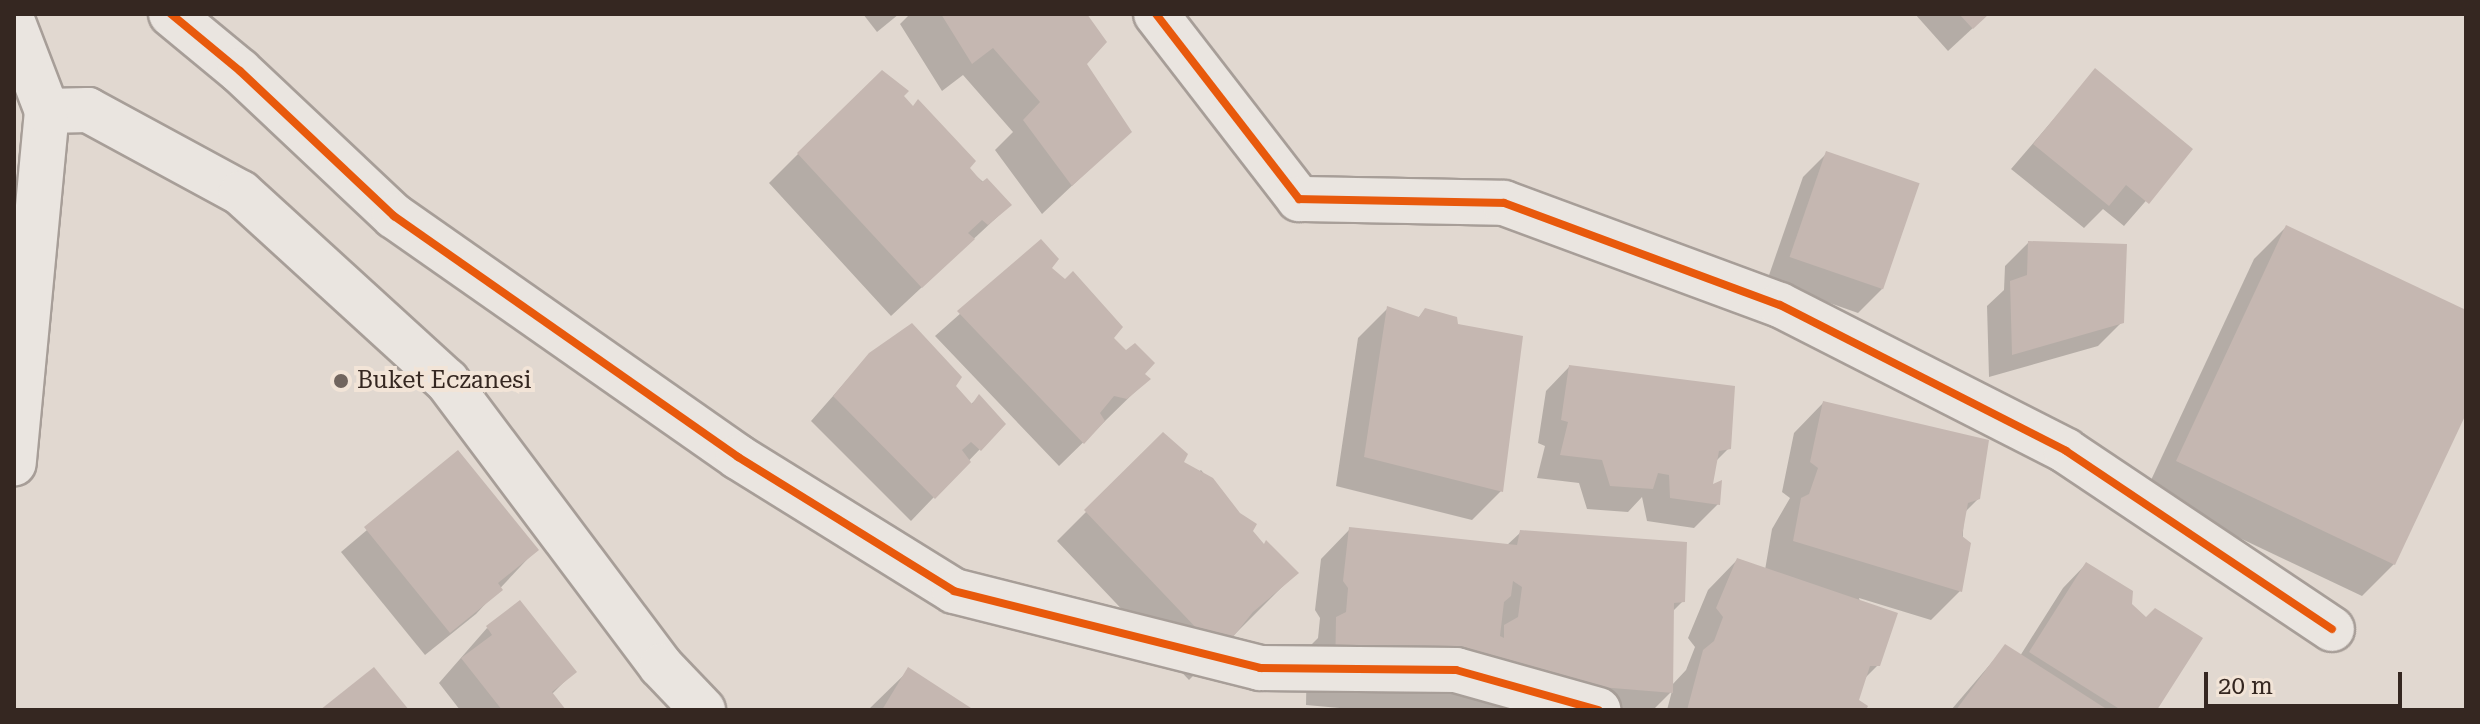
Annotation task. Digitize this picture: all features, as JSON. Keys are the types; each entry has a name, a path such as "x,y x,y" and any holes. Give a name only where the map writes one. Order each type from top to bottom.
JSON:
{"street":[{"path":"171,14 240,71 394,216 738,457 954,591 1260,668 1456,670 1598,710"},
{"path":"1156,14 1299,199 1504,203 1780,305 2066,451 2332,629"},
{"path":"14,463 47,111 16,32"},
{"path":"47,111 88,110 241,193 310,255 447,381 661,666 703,710"}],"building":[{"path":"941,14 1087,14 1107,42 1087,64 1132,132 1072,186 1023,120 1040,102 993,48 972,64"},
{"path":"1959,14 1989,14 1973,29"},
{"path":"2095,68 2193,149 2149,204 2126,185 2109,206 2033,144"},
{"path":"882,70 909,91 904,96 913,106 918,99 976,161 970,168 982,182 987,178 1012,205 988,225 982,220 968,233 975,239 922,288 797,153"},
{"path":"1826,151 1920,183 1883,289 1790,257"},
{"path":"2286,225 2466,310 2466,414 2395,565 2176,461"},
{"path":"1041,239 1059,259 1052,268 1065,279 1073,271 1123,327 1114,338 1126,350 1135,343 1155,363 1145,374 1151,379 1127,399 1114,396 1100,413 1105,421 1084,444 957,311"},
{"path":"2028,241 2127,244 2124,323 2012,355 2010,281 2027,275"},
{"path":"1387,306 1419,317 1425,308 1457,317 1458,324 1523,336 1503,492 1364,457"},
{"path":"912,323 962,377 956,386 972,404 979,394 1006,424 981,451 971,442 962,450 971,462 935,499 833,396 869,353"},
{"path":"1569,365 1735,386 1731,449 1719,451 1713,484 1722,480 1720,505 1670,498 1669,475 1658,473 1653,489 1610,486 1602,460 1560,455 1568,422 1561,420"},
{"path":"1823,401 1989,440 1980,499 1968,503 1962,536 1971,543 1962,592 1793,541 1801,498 1809,494 1818,468 1810,462"},
{"path":"1163,432 1188,454 1184,462 1213,478 1240,513 1257,524 1253,531 1264,544 1266,540 1299,573 1253,612 1220,653 1084,510"},
{"path":"458,450 539,550 498,583 503,590 450,633 364,527"},
{"path":"1349,527 1517,545 1520,530 1687,542 1685,602 1674,603 1673,693 1504,679 1335,676 1336,617 1346,612 1348,588 1343,581","holes":["1513,581 1522,587 1518,617 1504,625 1504,638 1500,636 1504,602 1511,596"]},
{"path":"1737,558 1898,613 1880,666 1870,666 1859,700 1868,706 1866,710 1687,710 1703,650 1714,641 1723,617 1716,608"},
{"path":"2086,562 2133,591 2132,604 2146,617 2155,608 2203,638 2157,710 2121,710 2029,652"},
{"path":"520,600 577,672 552,692 566,710 502,710 461,658 492,635 486,626"},
{"path":"2005,644 2108,710 1956,710"},
{"path":"374,667 409,710 320,710"},
{"path":"908,667 974,710 882,710"}],"cycle path":[{"path":"171,14 240,71 394,216 738,457 954,591 1260,668 1456,670 1598,710"},
{"path":"1156,14 1299,199 1504,203 1780,305 2066,451 2332,629"}],"place":[{"name":"Buket Eczanesi","path":"341,381"}]}
